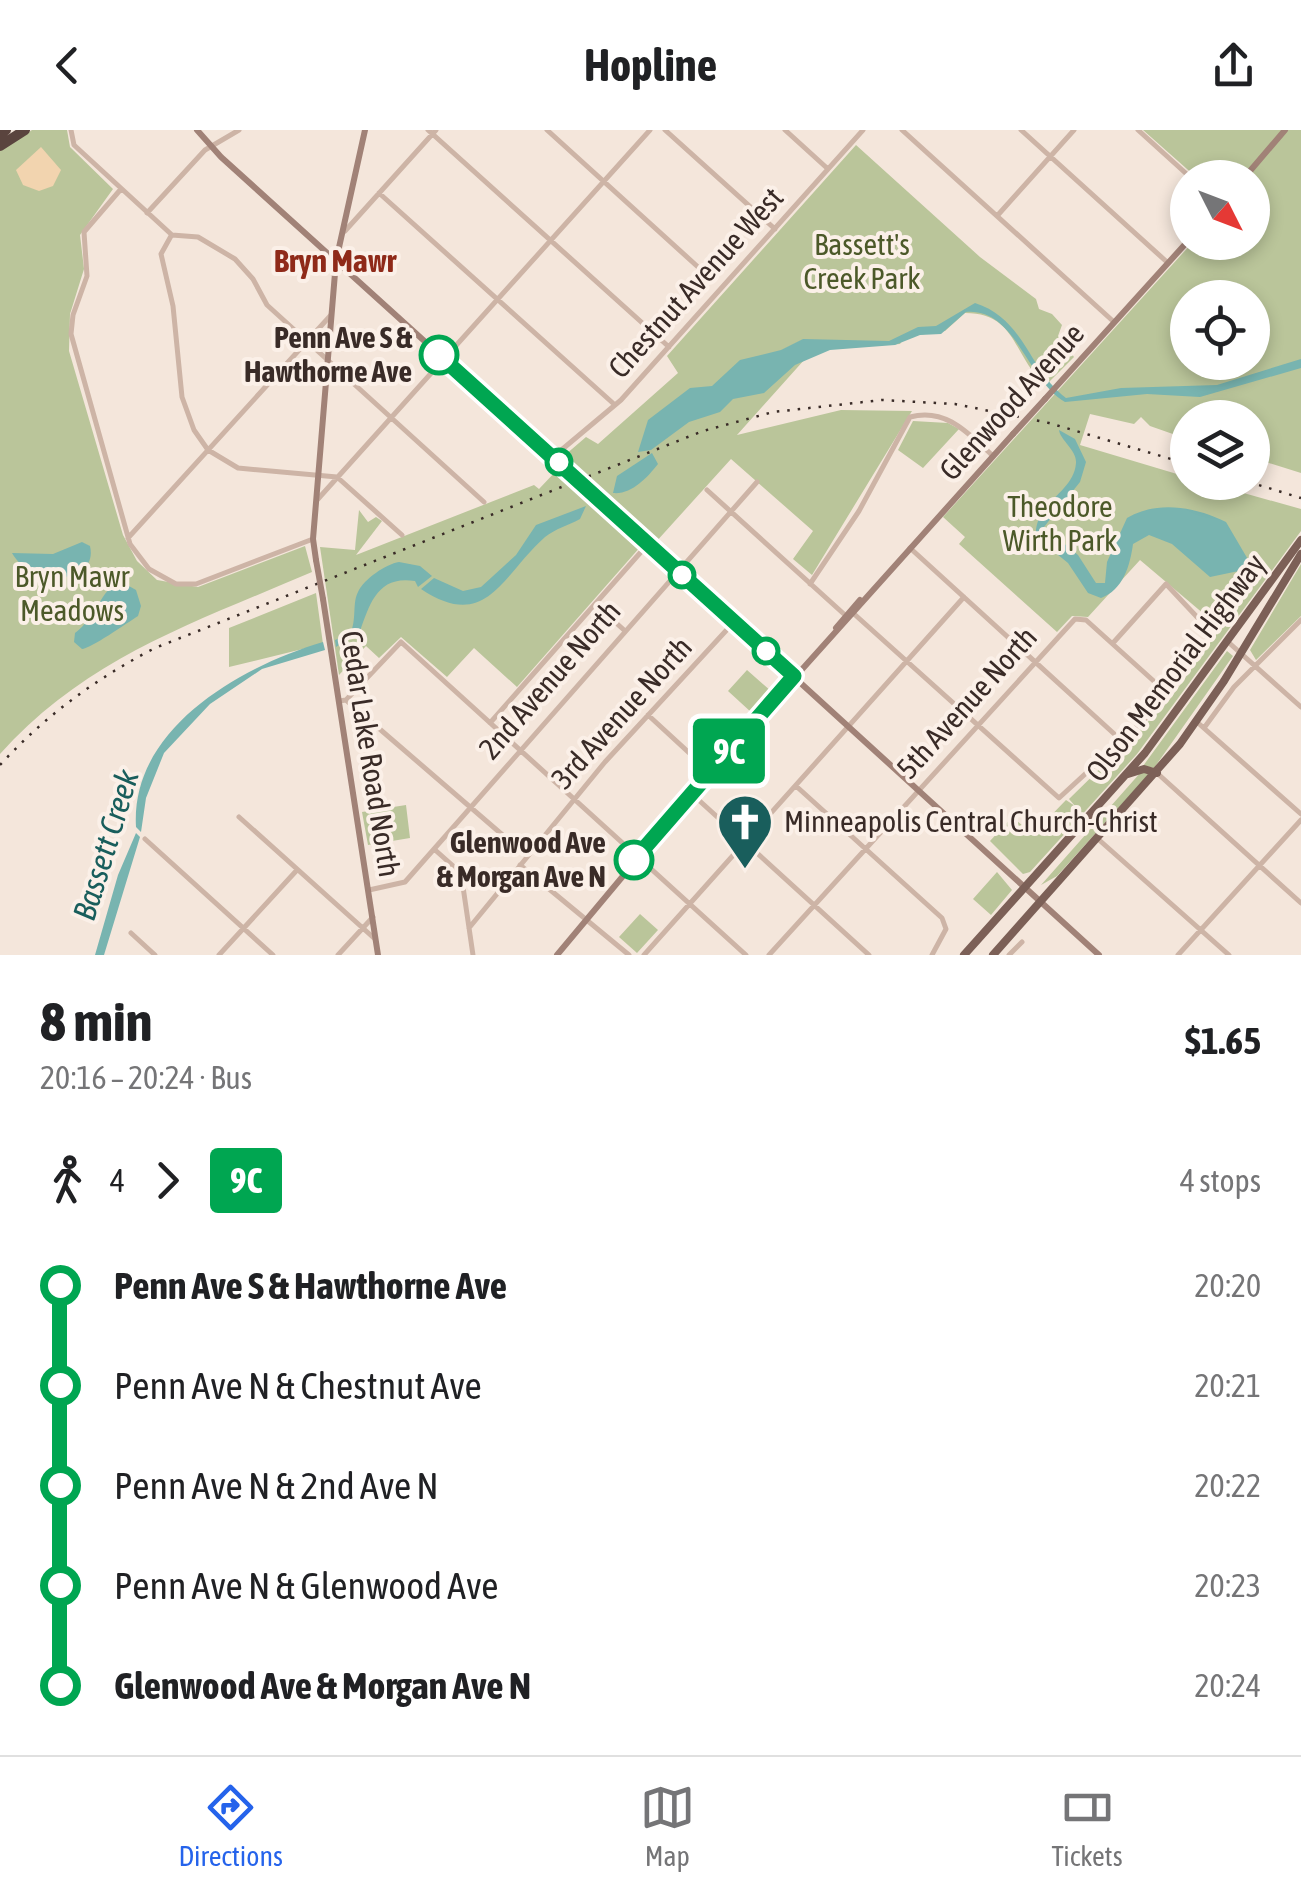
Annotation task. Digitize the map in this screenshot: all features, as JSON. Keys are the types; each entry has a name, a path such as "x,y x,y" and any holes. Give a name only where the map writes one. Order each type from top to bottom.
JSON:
{"highway":[{"path":"0,135 6,130"},
{"path":"0,146 25,130"}],"main road":[{"name":"Olson Memorial Highway","path":"964,955 1125,777 1301,540"},
{"name":"Olson Memorial Highway","path":"993,955 1200,725 1301,554"},
{"path":"1125,777 1141,769 1157,773"}],"street":[{"path":"71,130 70,142 172,235 198,237 235,258 253,279 266,306 484,502"},
{"path":"200,130 209,143 336,261 1099,955"},
{"path":"147,213 209,143 239,130"},
{"name":"Cedar Lake Road North","path":"365,130 336,261 313,539 342,700 378,955"},
{"path":"547,130 698,266"},
{"path":"316,501 650,130"},
{"path":"666,130 775,228"},
{"path":"785,130 828,169"},
{"name":"Chestnut Avenue West","path":"556,460 615,406 864,130"},
{"path":"902,130 1114,322"},
{"path":"1021,130 1168,263"},
{"path":"997,216 1074,130"},
{"path":"1138,130 1170,160"},
{"path":"1259,160 1285,130"},
{"path":"343,233 432,131 668,347"},
{"path":"121,189 83,236 87,276 73,314 71,334 128,538 154,574 186,585 313,539"},
{"path":"379,193 615,406"},
{"path":"172,235 162,254 174,306 182,398 194,430 208,450 238,468 336,477 402,534"},
{"name":"Glenwood Avenue","path":"556,955 794,676 1171,260"},
{"path":"128,538 331,315"},
{"path":"810,584 859,511 908,420 920,415 954,421 993,456"},
{"name":"2nd Avenue North","path":"368,890 405,882 757,482"},
{"path":"706,490 810,584 908,662 1052,795 1065,797 1122,741 1167,693 1212,637 1208,623 1166,584 1113,643 1167,693"},
{"path":"490,723 648,544"},
{"path":"910,548 1122,741"},
{"path":"644,955 964,597"},
{"path":"595,604 624,630"},
{"name":"5th Avenue North","path":"769,955 1035,662 1080,618 1113,643"},
{"path":"1178,955 1301,817 1200,725 1301,620"},
{"name":"3rd Avenue North","path":"469,928 575,799 734,622"},
{"path":"1227,641 1301,707"},
{"path":"527,856 342,700 401,642 746,955"},
{"path":"648,715 710,772"},
{"path":"1157,773 1301,903"},
{"path":"796,786 942,918 946,929 932,955"},
{"path":"692,794 869,955"},
{"path":"239,817 376,940"},
{"path":"1098,839 1229,955"},
{"path":"147,841 273,955"},
{"path":"434,850 460,872 473,955"},
{"path":"520,865 629,955"},
{"path":"219,955 297,870"},
{"path":"338,955 373,917"},
{"path":"131,934 155,955"},
{"path":"1009,955 1022,942"}],"green space":[{"name":"Bryn Mawr Meadows","path":"32,130 67,130 70,147 113,189 80,235 84,269 70,314 69,351 123,535 137,561 157,580 198,587 305,546 312,572 185,626 106,667 34,720 0,754 0,151"},
{"name":"Theodore Wirth Park","path":"1143,130 1301,130 1301,473 1270,463 1270,400 1170,400 1170,433 1150,426 1141,417 1134,424 1090,414 1080,445 1170,472 1170,500 1269,500 1301,509 1301,531 1137,754 1030,872 1023,874 990,841 1012,817 1033,834 1066,800 1075,806 1069,799 1168,702 1217,633 1211,620 1140,560 1088,617 1072,616 1057,632 959,544 965,537 943,517 1177,260 1270,260 1270,160 1177,160"},
{"name":"Bassett's Creek Park","path":"856,145 980,257 1036,299 1039,309 1052,314 1062,325 1058,336 1074,357 1046,385 1005,328 982,315 965,313 945,331 905,337 900,344 828,348 805,359 737,435 841,410 912,411 812,575 793,559 813,531 731,459 655,543 565,455 586,437 598,444 678,373 667,356"},
{"path":"913,421 948,423 959,429 923,468 898,450"},
{"path":"557,470 641,546 517,687 474,648 447,677 401,637 379,658 366,646 339,675 320,547 355,550 359,510 368,522 376,517 382,521 356,555 534,485 539,489"},
{"path":"1301,564 1301,616 1256,660 1250,650"},
{"path":"316,593 323,644 229,667 229,628"},
{"path":"1227,651 1233,656 1154,768 1143,766"},
{"path":"747,670 771,691 752,713 728,691"},
{"path":"1141,772 1149,774 1057,876 1041,885"},
{"path":"406,805 410,838 368,845 362,812"},
{"path":"997,872 1012,890 991,915 973,899"},
{"path":"640,914 658,930 637,953 619,937"}],"sand":[{"path":"41,147 61,170 53,186 39,191 23,185 16,170"}],"water":[{"path":"975,303 992,310 1016,332 1043,373 1066,398 1121,388 1259,380 1200,397 1147,394 1065,402 1040,378 997,321 966,312 941,334 920,335 895,345 830,350 795,365 764,393 733,399 720,412 689,422 651,450 638,452 648,420 690,388 712,386 740,360 781,350 803,339 889,341 918,327 936,326"},
{"path":"1301,359 1301,368 1270,377 1270,369"},
{"path":"1059,430 1075,439 1086,462 1080,482 1044,527 1078,555 1096,583 1105,583 1107,562 1127,518 1164,507 1189,509 1226,522 1253,568 1210,577 1172,544 1149,535 1133,544 1127,569 1115,589 1101,598 1088,593 1068,563 1036,537 1041,515 1074,473 1074,454"},
{"path":"652,453 658,464 649,475 632,488 613,493 617,476"},
{"path":"586,506 580,519 545,537 492,594 478,602 462,605 444,601 421,589 434,578 463,591 481,587 516,555 536,525"},
{"path":"82,542 90,546 90,559 75,574 62,577 34,572 21,565 12,553 53,554"},
{"path":"399,562 420,566 432,576 418,587 415,581 402,580 384,587 372,601 360,631 336,647 335,640 350,634 361,587 376,573"},
{"path":"120,581 136,590 141,606 138,616 82,649 74,642 75,633 108,590"},
{"path":"323,642 325,650 262,669 210,704 164,753 146,798 141,832 136,827 139,792 151,760 171,731 227,685 259,667"},
{"path":"136,833 140,837 104,955 95,955 118,875"}],"railway":[{"path":"0,765 72,700 155,648 703,431 773,412 882,400 955,404 1049,423 1170,459"},
{"path":"1270,488 1301,498"}],"bus line":[{"name":"9C","path":"439,355 794,676 634,860"}],"place":[{"name":"Penn Ave S & Hawthorne Ave","path":"439,355"},
{"name":"Glenwood Ave & Morgan Ave N","path":"634,860"},
{"name":"Minneapolis Central Church-Christ","path":"745,871"}],"district":[{"name":"Bryn Mawr","path":"335,261"}],"water label":[{"name":"Bassett Creek","path":"106,845"}]}
